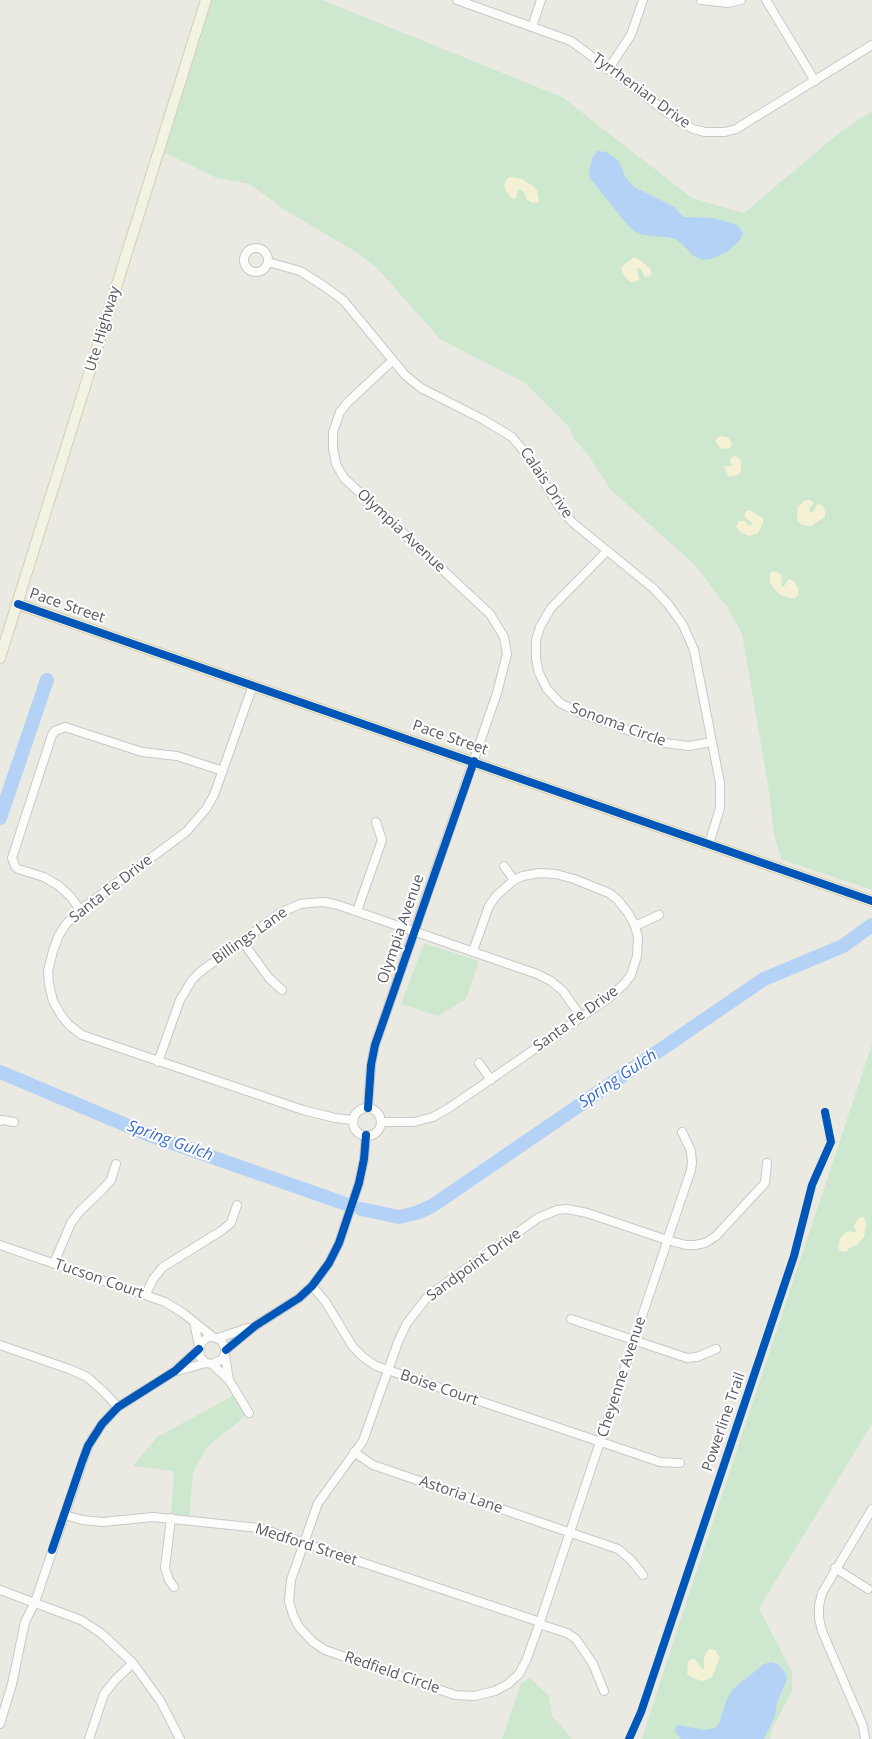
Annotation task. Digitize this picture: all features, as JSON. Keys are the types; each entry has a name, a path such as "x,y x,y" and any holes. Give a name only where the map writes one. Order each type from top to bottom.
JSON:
{"main road":[{"name":"Ute Highway","path":"0,658 206,0"},
{"name":"Pace Street","path":"18,604 872,900"}],"street":[{"name":"Tyrrhenian Drive","path":"457,0 571,41 683,124 705,132 724,132 736,129 872,45"},
{"path":"532,27 542,0"},
{"path":"609,68 630,35 643,0"},
{"path":"701,0 728,3 741,0"},
{"path":"766,0 815,81"},
{"name":"Calais Drive","path":"268,262 284,265 300,272 324,286 344,301 405,374 421,388 484,420 512,437 532,461 558,505 572,522 654,589 668,604 683,625 694,650 720,783 720,808 709,844"},
{"name":"Olympia Avenue","path":"368,1108 372,1054 474,761 506,662 504,637 490,614 344,478 336,464 333,432 340,412 352,398 393,360"},
{"name":"Sonoma Circle","path":"607,551 551,608 540,627 536,640 536,659 539,673 547,690 560,703 570,709 664,743 689,746 712,742"},
{"name":"Santa Fe Drive","path":"253,685 214,795 206,809 186,832 80,910 66,924 59,935 53,951 48,971 49,984 53,1001 61,1015 82,1035 303,1110 335,1118 353,1120"},
{"path":"80,910 71,897 59,886 44,877 18,869 12,858 52,735 55,731 65,727 142,752 177,756 223,770"},
{"path":"357,911 382,840 376,822"},
{"path":"504,866 514,880"},
{"name":"Santa Fe Drive","path":"380,1122 414,1122 433,1117 491,1080 617,992 631,975 638,948 638,937 628,913 618,900 609,893 589,884 556,874 532,874 514,880 492,902 473,951"},
{"name":"Billings Lane","path":"158,1062 180,1000 192,980 200,972 280,914 300,904 324,902 338,905 537,974 551,981 562,991 581,1017"},
{"path":"635,926 659,915"},
{"path":"242,941 269,978 282,990"},
{"path":"479,1063 491,1080"},
{"path":"368,1108 376,1111 380,1122 375,1133 366,1135 356,1130 353,1120 359,1110 368,1108"},
{"path":"0,1121 14,1122"},
{"name":"Cheyenne Avenue","path":"540,1623 692,1163 691,1151 682,1132"},
{"path":"176,1371 220,1362 225,1353 255,1326 293,1302 312,1286 329,1263 339,1243 359,1183 366,1135"},
{"name":"Sandpoint Drive","path":"303,1543 318,1503 363,1441 398,1342 407,1323 429,1295 468,1266 544,1215 562,1209 577,1210 686,1245 705,1243 716,1236 765,1183 767,1163"},
{"path":"54,1264 71,1223 111,1180 116,1164"},
{"path":"146,1294 153,1279 161,1270 231,1223 237,1205"},
{"name":"Tucson Court","path":"0,1245 146,1294 176,1308 215,1337"},
{"name":"Boise Court","path":"312,1286 325,1301 353,1347 376,1366 660,1462 680,1463"},
{"path":"570,1319 686,1358 697,1357 716,1349"},
{"path":"194,1322 200,1357 229,1380 249,1414"},
{"path":"0,1724 12,1684 25,1622 35,1602 88,1446 102,1424 118,1408 176,1371 205,1339 228,1336 255,1326"},
{"path":"215,1337 224,1343 229,1380"},
{"path":"0,1345 87,1377 118,1408"},
{"name":"Astoria Lane","path":"354,1452 372,1465 618,1549 631,1560 643,1575"},
{"path":"865,1739 863,1726 826,1642 819,1618 822,1593 835,1568 872,1510"},
{"name":"Medford Street","path":"64,1515 82,1520 103,1522 153,1517 259,1528 567,1633 576,1639 593,1664 604,1691"},
{"path":"170,1518 165,1568 169,1580 174,1587"},
{"name":"Redfield Circle","path":"303,1543 289,1590 292,1615 302,1631 325,1650 455,1695 474,1696 495,1691 508,1684 519,1674 526,1661 540,1623"},
{"path":"835,1568 868,1589"},
{"path":"0,1590 81,1620 116,1646 133,1663 161,1702 180,1739"},
{"path":"89,1739 104,1694 133,1663"}],"green space":[{"path":"206,0 322,0 562,97 692,198 744,213 840,132 872,111 872,890 781,859 774,834 768,785 742,634 728,608 695,565 611,490 588,455 574,439 569,427 525,383 440,339 377,268 356,252 285,210 250,184 217,178 159,150"},
{"path":"424,943 479,961 466,999 438,1016 401,1004"},
{"path":"872,1044 872,1424 759,1608 792,1672 792,1691 773,1727 770,1739 642,1739 675,1636"},
{"path":"238,1393 249,1413 207,1447 193,1472 189,1520 171,1518 174,1471 133,1466 157,1437"},
{"path":"530,1678 549,1696 552,1716 572,1739 502,1739 521,1683"}],"sand":[{"path":"510,177 522,179 533,186 537,190 539,202 533,203 527,200 524,192 519,189 516,198 511,198 504,185"},
{"path":"635,257 649,267 652,273 650,276 645,277 641,269 637,268 639,280 630,282 623,274 621,268"},
{"path":"723,436 730,440 732,445 730,448 721,449 715,441 718,437"},
{"path":"735,456 741,461 741,472 738,475 729,477 724,467 733,466 730,459"},
{"path":"805,500 813,502 809,509 810,513 819,504 825,510 825,517 811,526 802,525 798,522 798,507"},
{"path":"749,510 763,518 763,522 758,533 749,536 741,533 736,527 739,521 745,521 749,526 753,524 744,516 746,511"},
{"path":"774,571 782,575 782,587 790,579 795,583 799,589 798,595 795,598 789,598 776,591 770,583 770,574"},
{"path":"861,1217 864,1217 866,1225 864,1237 857,1245 849,1248 846,1252 840,1251 838,1247 840,1238 847,1231 857,1233 854,1226"},
{"path":"708,1650 715,1650 720,1657 712,1677 702,1681 687,1674 688,1662 693,1658 704,1669 704,1657"}],"water":[{"path":"598,151 606,152 618,160 626,178 634,187 675,207 684,217 713,218 735,224 743,234 740,240 727,252 711,259 703,260 694,256 675,239 643,235 634,231 590,178 589,171 592,159"},
{"path":"771,1662 782,1668 787,1680 777,1702 775,1716 764,1739 681,1739 675,1731 678,1725 704,1730 716,1728 726,1701 733,1689 764,1664"}],"waterway":[{"name":"Spring Gulch","path":"0,818 47,680"},
{"name":"Spring Gulch","path":"361,1209 399,1217 416,1213 432,1206 764,979 843,946 872,925"},
{"name":"Spring Gulch","path":"0,1072 152,1136 343,1203"}],"cycle path":[{"path":"18,604 872,901"},
{"path":"368,1108 371,1065 375,1045 474,761"},
{"name":"Powerline Trail","path":"629,1739 641,1712 794,1256 812,1185 831,1142 825,1112"},
{"path":"226,1350 255,1326 299,1298 312,1286 329,1263 339,1243 359,1183 366,1135"},
{"path":"52,1550 88,1446 102,1424 118,1407 175,1371 199,1349"}]}
